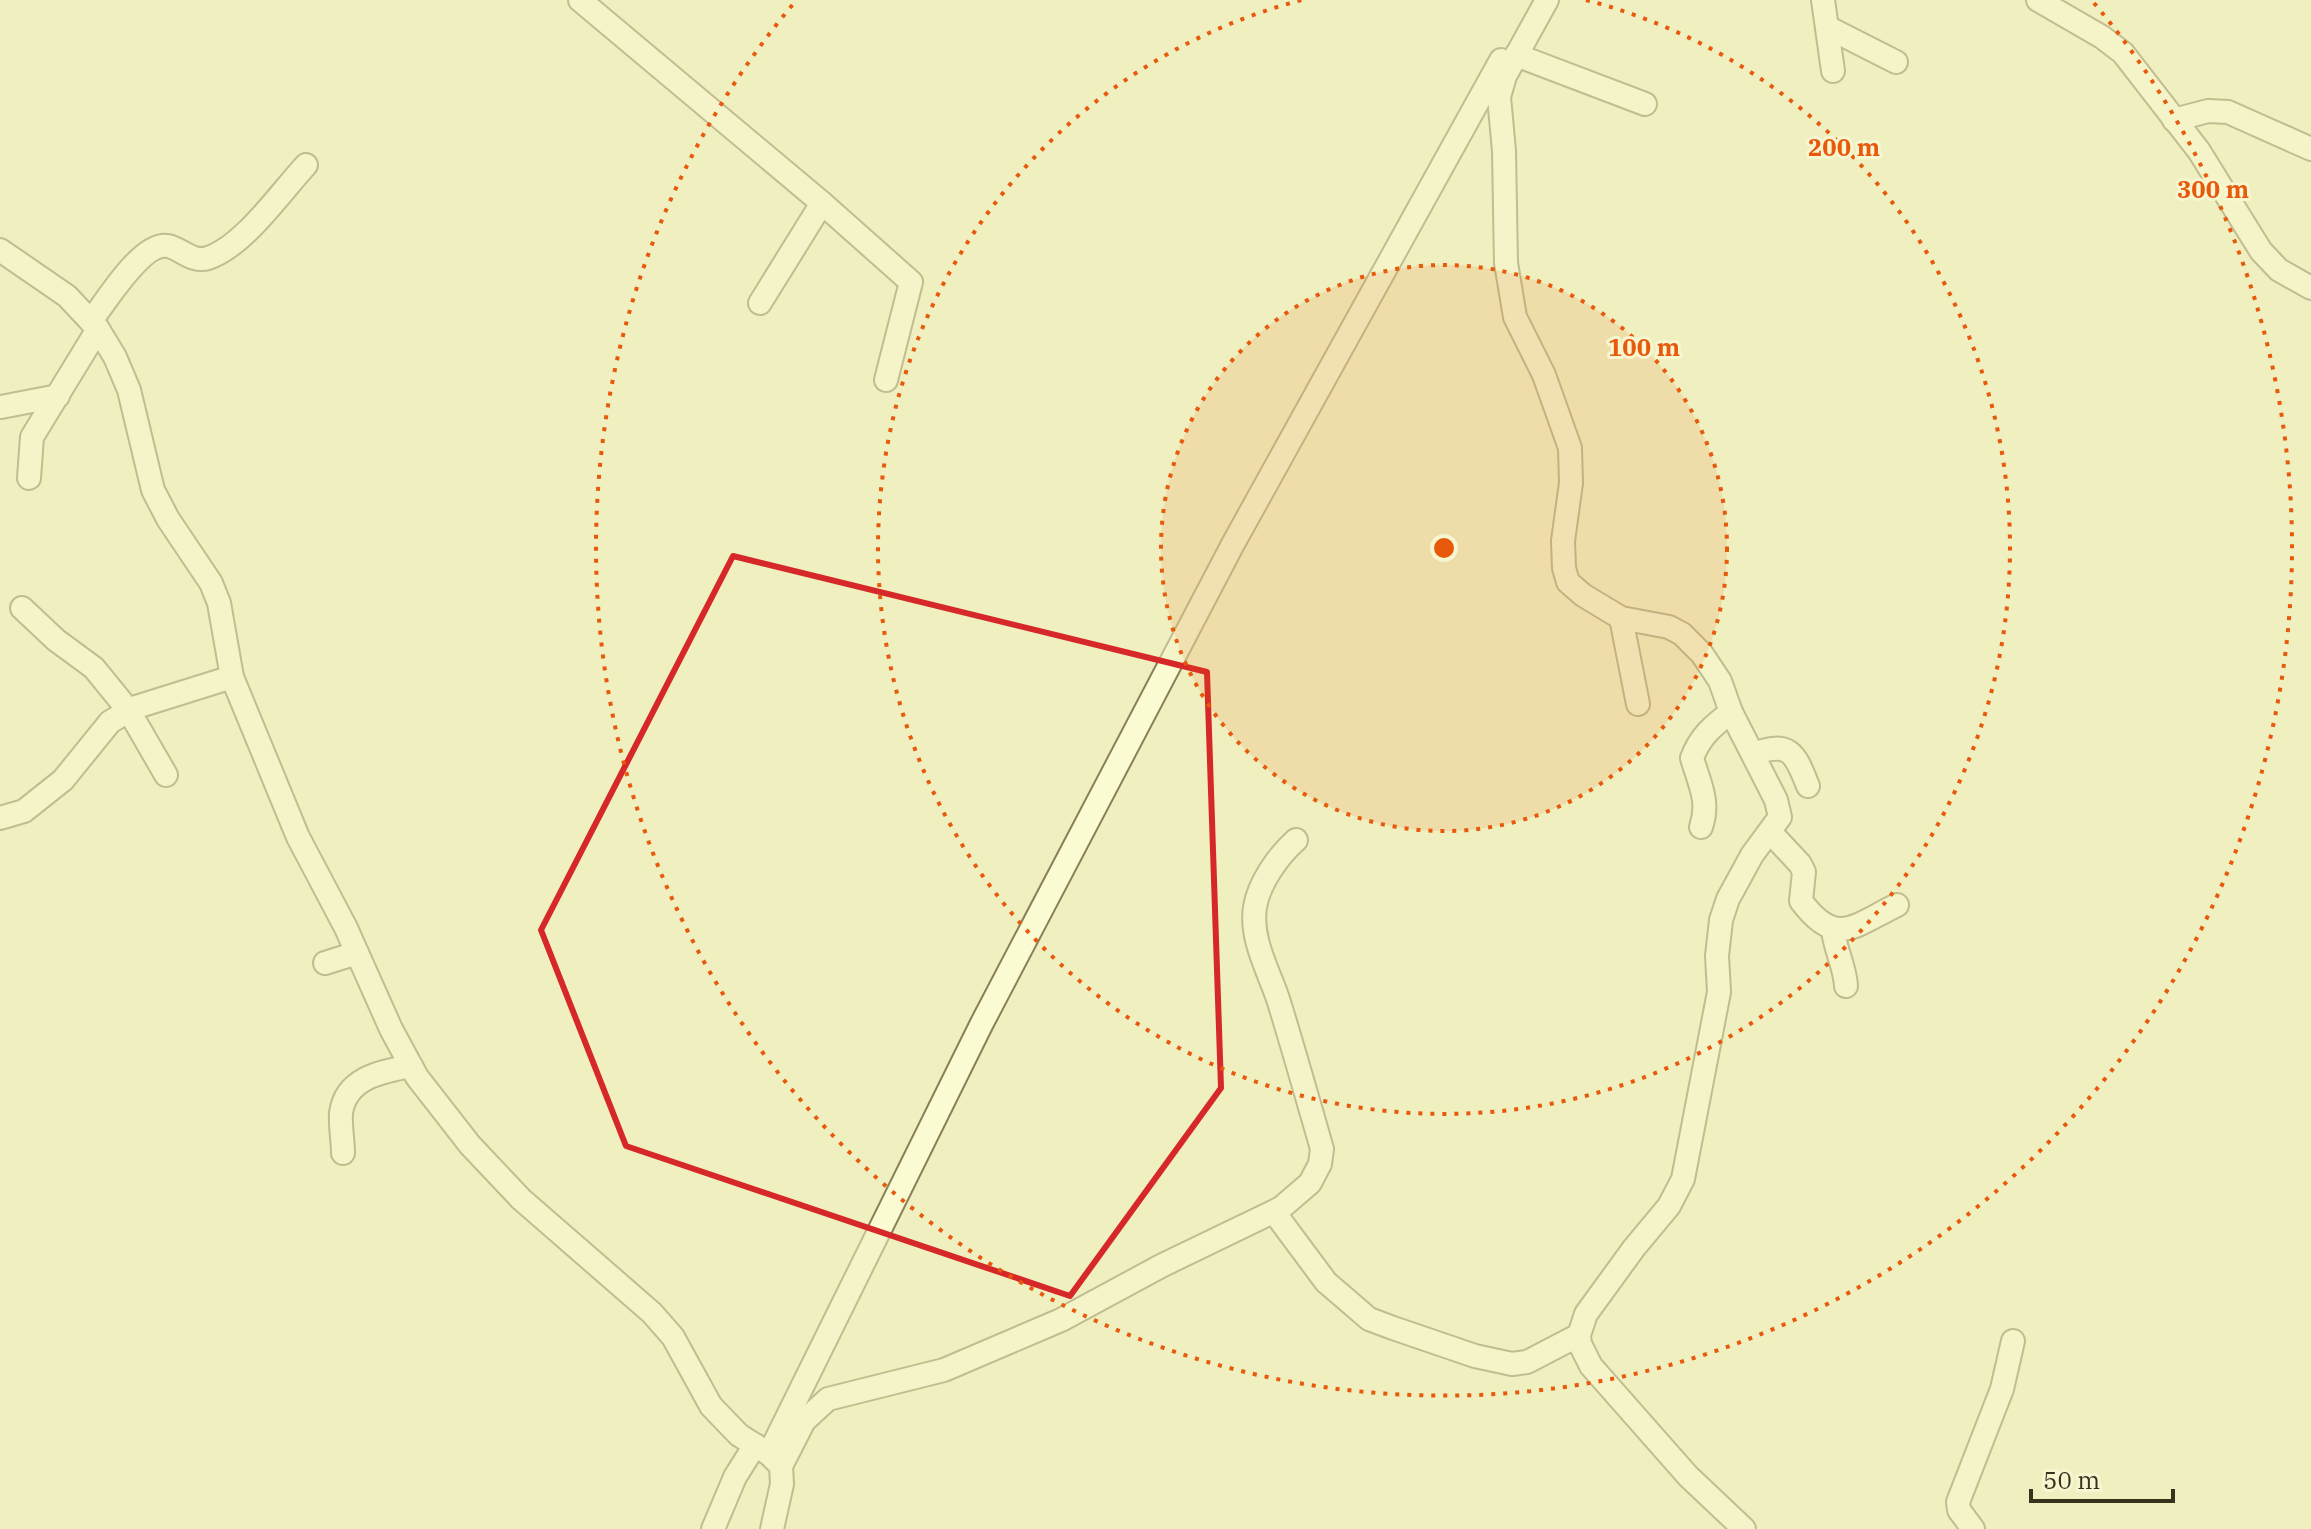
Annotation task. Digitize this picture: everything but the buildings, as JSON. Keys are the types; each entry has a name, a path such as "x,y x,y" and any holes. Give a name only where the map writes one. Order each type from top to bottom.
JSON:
{"street":[{"path":"580,0 822,203 911,282 886,380"},
{"path":"768,1455 982,1023 1233,544 1535,0"},
{"path":"1547,0 1505,76 1499,97 1504,151 1506,263 1515,317 1544,375 1570,448 1571,483 1563,541 1564,568 1568,582 1583,595 1621,618 1669,627 1682,634 1702,654 1720,681 1731,712 1779,809 1780,817 1752,855 1728,899 1721,920 1717,956 1719,992 1683,1179 1669,1206 1586,1314 1579,1335 1580,1344 1591,1366 1688,1476 1744,1529"},
{"path":"1823,0 1833,71"},
{"path":"2038,0 2115,45 2217,176 2261,251 2279,270 2311,288"},
{"path":"1827,27 1896,62"},
{"path":"1516,55 1645,104"},
{"path":"2174,120 2208,111 2228,112 2311,149"},
{"path":"29,478 32,437 58,396 94,325 139,258 153,248 166,246 192,258 206,259 234,244 306,165"},
{"path":"760,303 822,203"},
{"path":"0,250 67,296 94,325 115,357 129,390 153,490 168,519 211,583 219,603 232,677 298,837 411,1066 470,1145 521,1199 652,1313 673,1337 711,1406 739,1435 768,1455 782,1484 772,1529"},
{"path":"1,407 58,396"},
{"path":"12,447 38,427"},
{"path":"22,608 56,640 94,668 129,711 166,775"},
{"path":"1621,618 1638,704"},
{"path":"0,818 24,811 63,780 110,722 129,711 232,677"},
{"path":"1701,827 1706,813 1704,790 1692,758 1707,731 1731,712"},
{"path":"1753,754 1769,748 1788,750 1796,757 1808,786"},
{"path":"1771,833 1800,864 1804,872 1801,901 1819,922 1833,930 1849,928 1897,905"},
{"path":"713,1529 735,1477 768,1455 828,1399 944,1370 1061,1320 1161,1266 1274,1212 1292,1201 1310,1183 1320,1164 1322,1149 1274,988 1258,946 1255,919 1258,898 1272,869 1285,849 1296,840"},
{"path":"1833,930 1834,943 1845,968 1846,986"},
{"path":"325,963 357,953"},
{"path":"343,1153 341,1112 356,1084 372,1075 411,1066"},
{"path":"1274,1212 1326,1282 1369,1319 1475,1356 1512,1364 1527,1362 1579,1335"},
{"path":"1973,1529 1959,1510 1958,1502 2002,1389 2013,1341"}],"highlighted area":[{"path":"733,556 1207,672 1221,1088 1070,1296 626,1146 541,930"}]}
